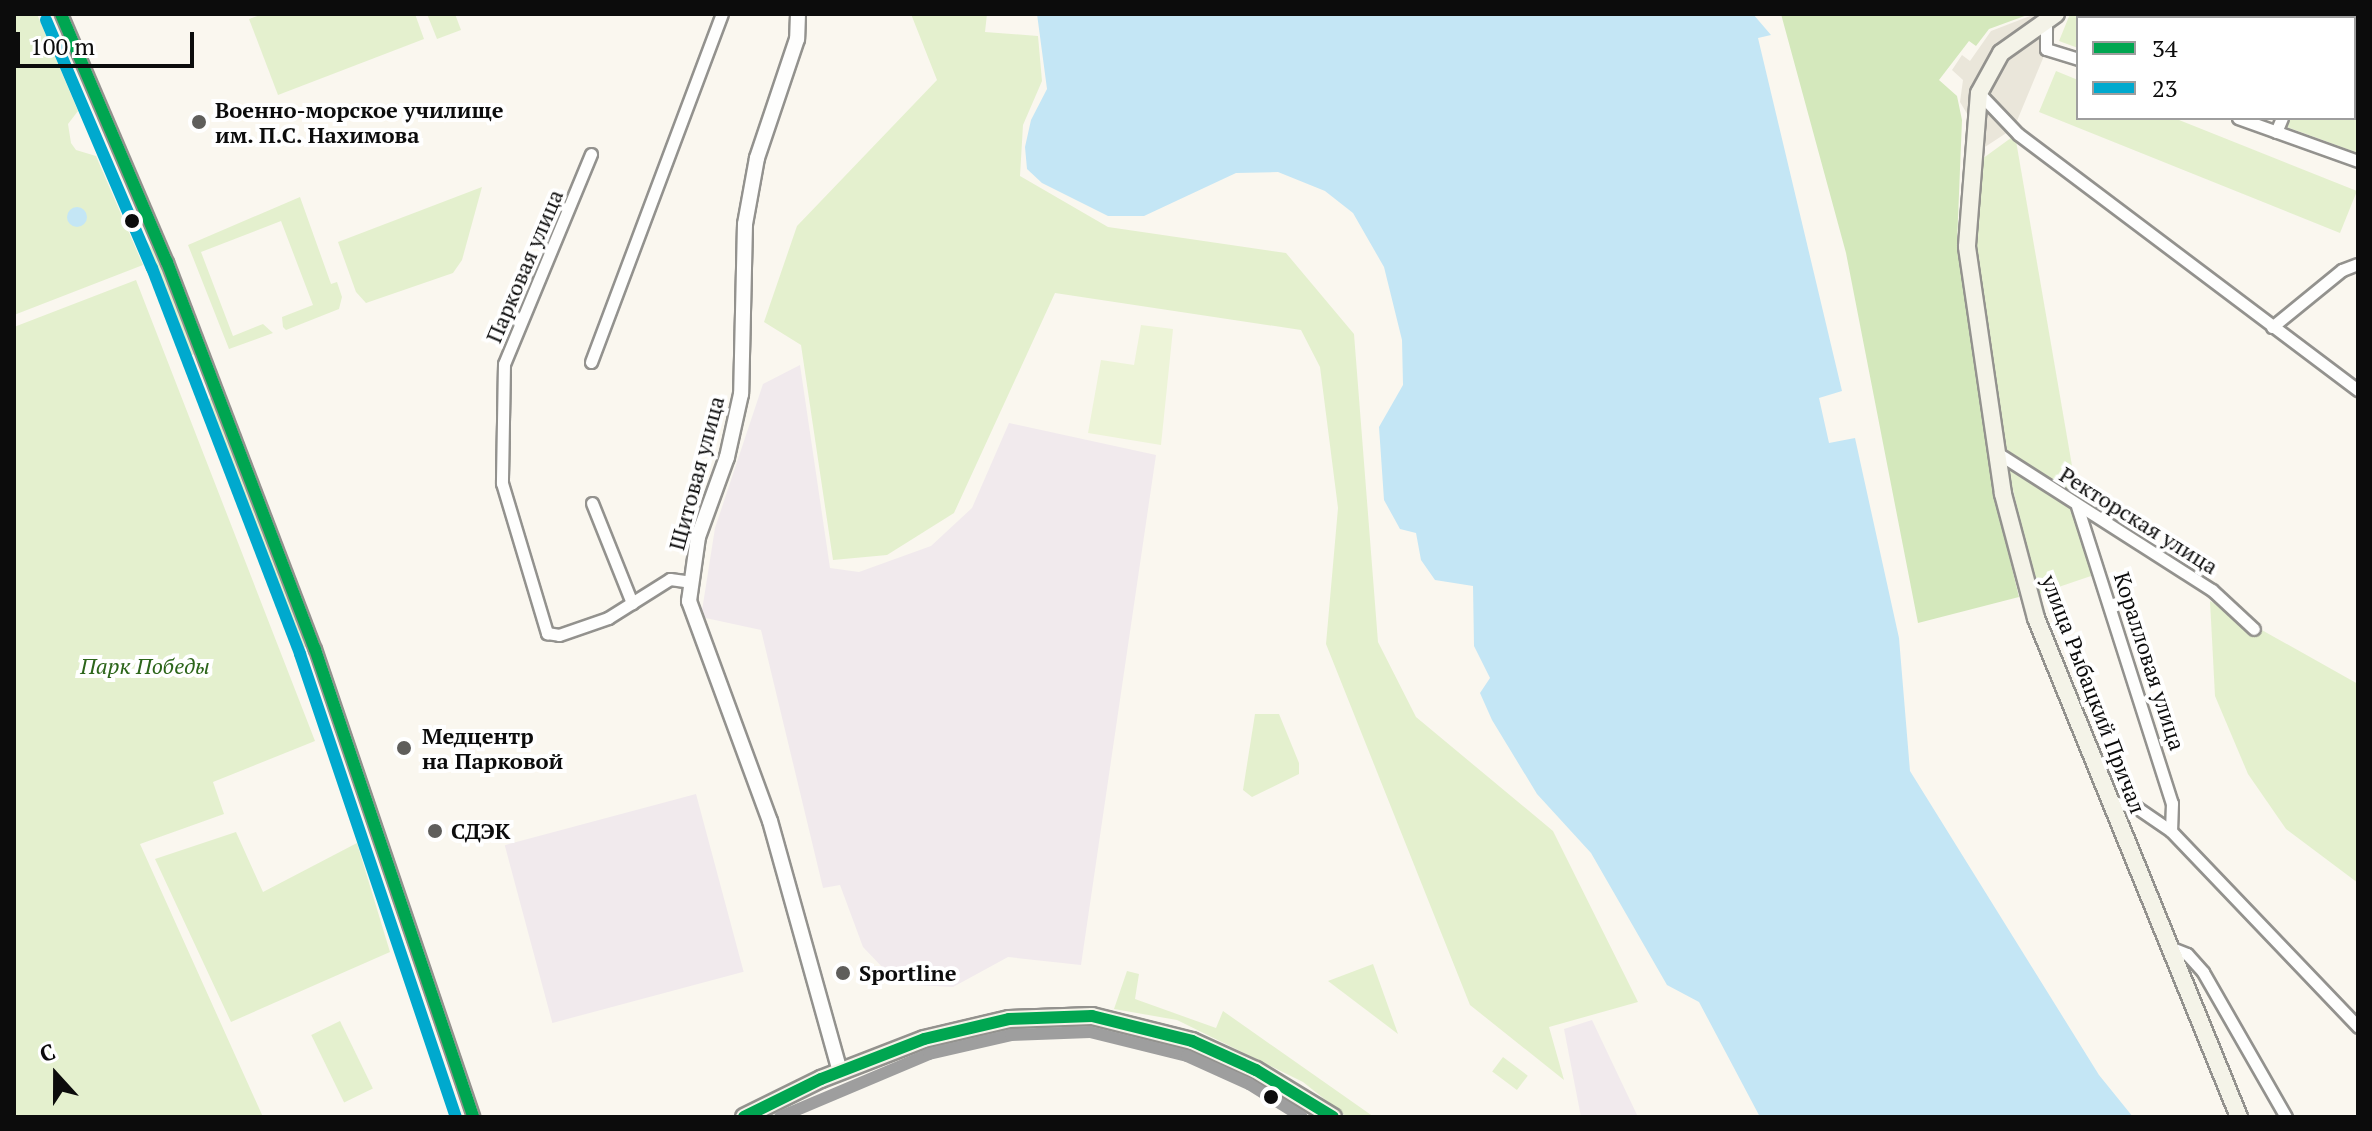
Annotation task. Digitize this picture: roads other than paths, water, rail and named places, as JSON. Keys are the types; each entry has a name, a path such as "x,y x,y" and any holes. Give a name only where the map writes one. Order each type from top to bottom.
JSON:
{"main road":[{"path":"1982,86 2010,44 2051,18"},
{"name":"улица Рыбацкий Причал","path":"1982,86 1967,247 1996,452 2036,618 2239,1117"},
{"path":"744,1117 840,1071 924,1039 1009,1019 1092,1016 1192,1041 1268,1076 1333,1117"}],"street":[{"path":"61,14 167,262 315,649 473,1117"},
{"path":"591,362 722,14"},
{"name":"Щитовая улица","path":"798,14 797,39 757,158 745,224 741,394 727,457 698,537 689,601 770,821 840,1071"},
{"path":"2051,18 2046,47 2076,58"},
{"path":"1982,86 2018,134 2358,390"},
{"path":"2243,120 2358,161"},
{"path":"2276,132 2281,120"},
{"name":"Парковая улица","path":"591,154 504,364 502,483 547,633 574,630 632,603 670,579 692,582"},
{"path":"2272,327 2342,270 2358,264"},
{"name":"Ректорская улица","path":"1996,452 2212,590 2254,629"},
{"path":"592,503 632,603"},
{"name":"Коралловая улица","path":"2077,506 2172,803 2171,831"},
{"path":"2112,802 2136,807 2171,831 2358,1027"},
{"path":"2169,946 2187,954 2203,972 2286,1117"}],"water":[{"path":"1037,14 1753,14 1771,35 1758,38 1842,391 1819,398 1829,443 1855,438 1899,638 1910,771 2099,1075 2133,1117 1760,1117 1699,1002 1667,985 1591,853 1537,794 1492,720 1480,693 1490,678 1474,646 1473,586 1435,580 1421,560 1416,533 1400,529 1384,500 1379,427 1403,385 1402,340 1384,267 1353,213 1325,191 1278,172 1236,173 1144,216 1108,216 1042,183 1027,169 1025,147 1031,120 1047,89"},
{"path":"77,207 84,210 87,217 84,224 77,227 70,224 67,217 70,210"}],"place":[{"name":"Военно-морское училище им. П.С. Нахимова","path":"199,122"},
{"name":"Медцентр на Парковой","path":"404,748"},
{"name":"СДЭК","path":"435,831"},
{"name":"Sportline","path":"843,973"}],"park label":[{"name":"Парк Победы","path":"145,666"}]}
